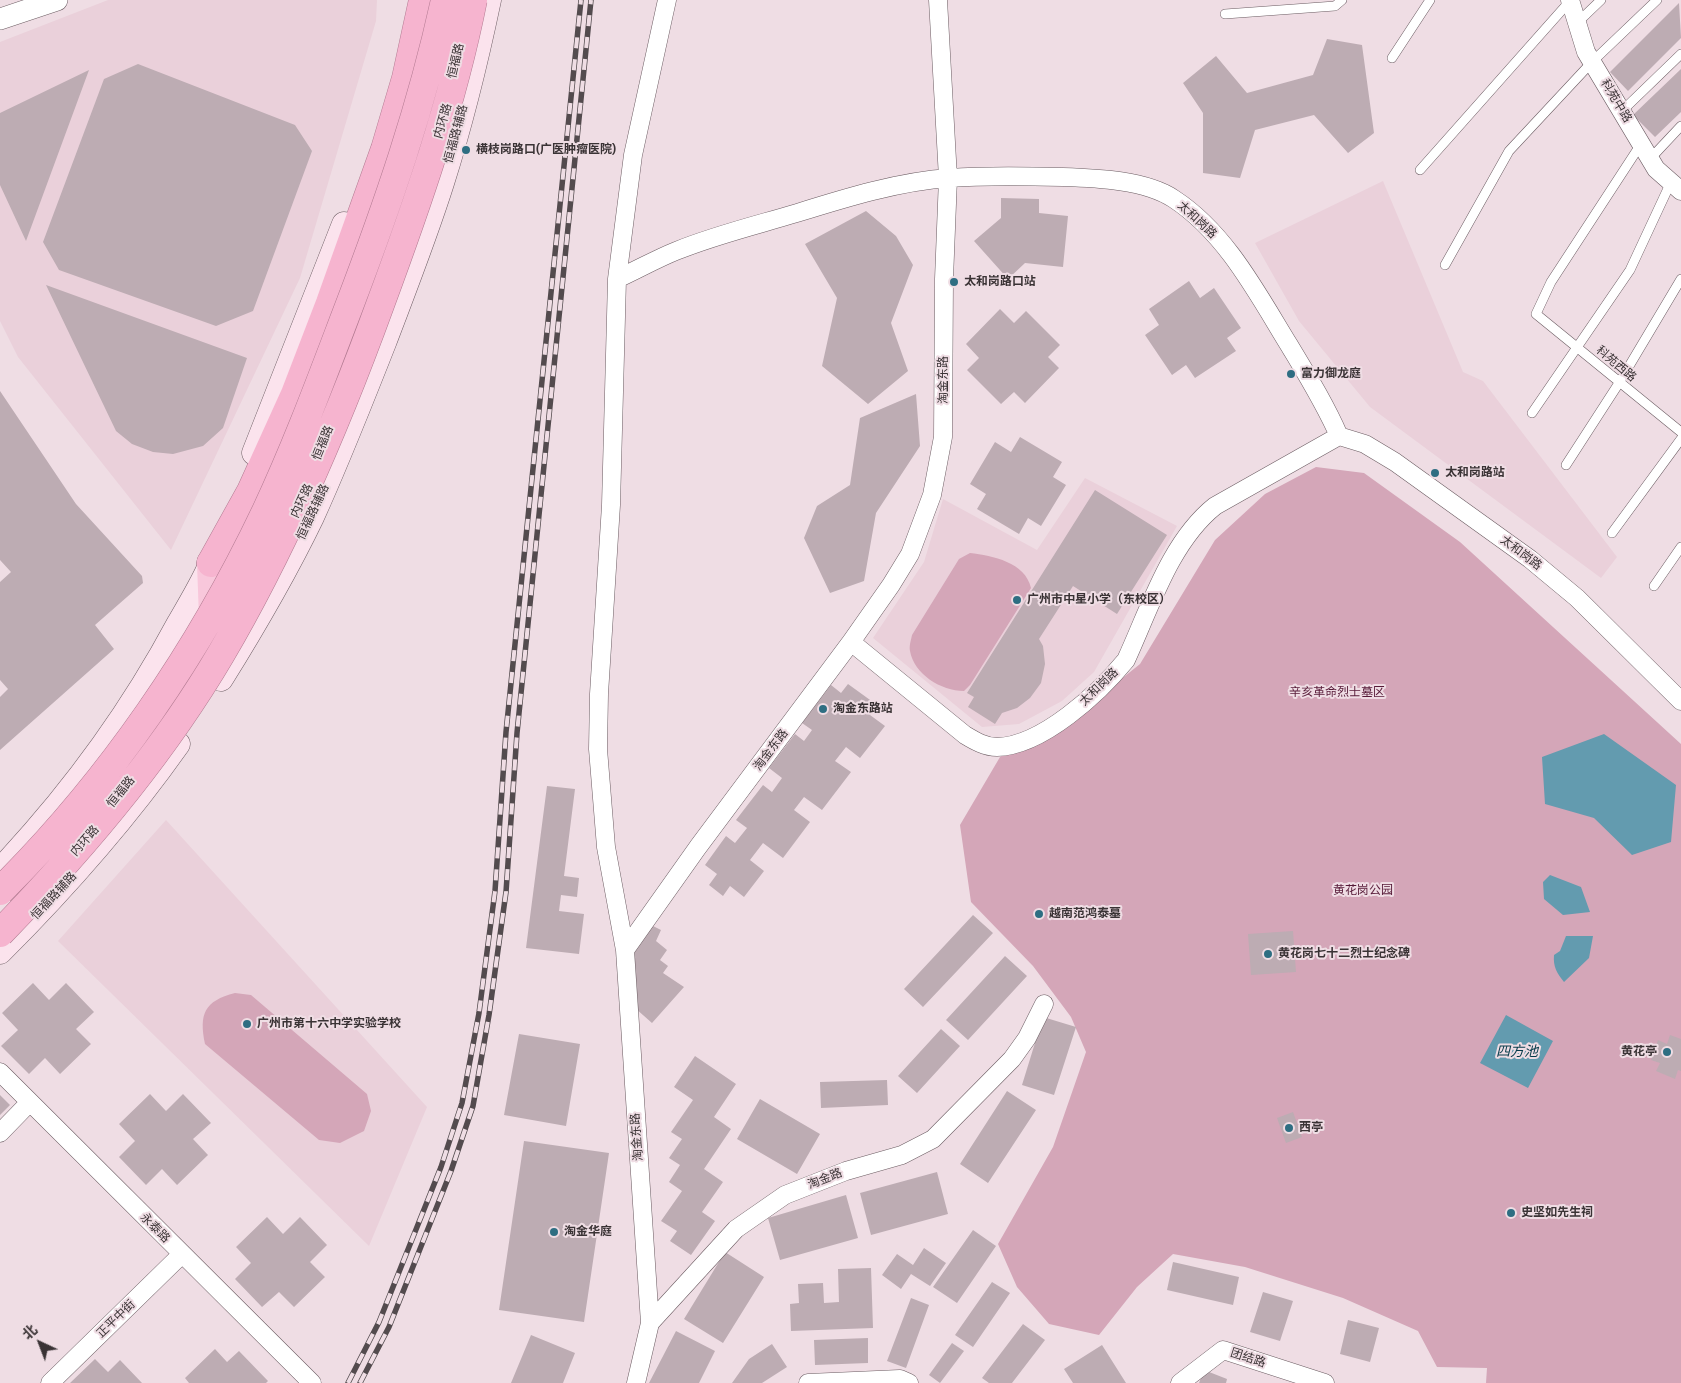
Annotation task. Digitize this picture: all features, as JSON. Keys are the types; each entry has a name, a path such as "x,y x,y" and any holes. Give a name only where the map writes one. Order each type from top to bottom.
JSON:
{"highway":[{"path":"211,563 251,491 295,394 386,149 406,78 423,0"},
{"path":"13,882 62,825 153,707 196,641 266,511 314,400 393,188 422,93 445,0"},
{"name":"内环路","path":"0,931 89,838 170,733 220,656 270,566 327,446 412,220 445,118 471,0"}],"main road":[{"name":"恒福路辅路","path":"0,952 13,882 66,795 117,726 170,642 211,563 364,171 417,0"},
{"name":"恒福路","path":"0,931 13,882 84,804 161,703 213,618 281,487 352,311 389,213 416,129 448,0"},
{"name":"恒福路","path":"13,882 87,834 172,724 227,637 288,524 336,412 408,222 451,83 471,0"},
{"name":"恒福路辅路","path":"13,882 112,832 187,731 248,635 311,519 340,455 423,240 458,130 489,0"},
{"path":"211,563 213,618"}],"street":[{"path":"0,19 57,0"},
{"path":"625,950 606,846 598,749 599,694 611,505 617,279 633,155 667,0"},
{"name":"淘金东路","path":"650,1323 625,950 698,847 851,642 910,554 932,495 940,463 944,415 944,279 948,178 938,0"},
{"name":"科苑中路","path":"1570,0 1586,52 1656,169 1676,187"},
{"name":"太和岗路","path":"617,279 675,251 716,238 856,196 948,178 1013,176 1078,178 1143,187 1172,197 1193,213 1210,230 1244,274 1322,401 1339,436"},
{"name":"太和岗路","path":"851,642 965,735 980,744 996,747 1022,742 1069,715 1116,672 1126,660 1176,552 1187,533 1201,517 1215,506 1339,436 1365,444 1395,462 1530,559 1577,598 1681,701"},
{"name":"淘金路","path":"636,1383 650,1323 716,1250 757,1212 784,1195 846,1171 902,1155 933,1139 1012,1059 1027,1038 1044,1004"},
{"name":"永泰路","path":"0,1072 306,1381"},
{"path":"0,1133 30,1102"},
{"name":"正平中街","path":"50,1383 182,1254"},
{"name":"团结路","path":"1180,1383 1223,1350 1325,1383"},
{"path":"808,1383 900,1379 909,1383"}],"lane":[{"path":"1267,0 1267,10"},
{"path":"1225,14 1335,6 1342,0"},
{"path":"1392,58 1430,0"},
{"path":"1420,170 1570,0"},
{"path":"1577,23 1601,0"},
{"path":"1445,265 1509,151 1592,62 1657,0"},
{"path":"1622,111 1681,54"},
{"path":"1650,159 1681,126"},
{"name":"科苑西路","path":"1641,144 1551,282 1536,314 1681,432"},
{"path":"1532,413 1630,270 1676,187"},
{"path":"1566,465 1619,383 1681,279"},
{"path":"1612,533 1681,439"},
{"path":"1654,586 1681,547"}],"shaded area":[{"path":"108,0 377,0 376,21 300,278 171,550 18,357 0,321 0,42"},
{"path":"1383,181 1463,372 1483,381 1617,557 1601,578 1370,407 1299,321 1255,243"},
{"name":"广州市中星小学（东校区）","path":"1085,478 1177,526 1094,672 1062,701 1019,724 982,727 873,638 924,562 943,499 1037,550"},
{"name":"广州市第十六中学实验学校","path":"166,820 427,1107 369,1246 58,941"}],"green space":[{"name":"黄花岗公园","path":"1316,467 1364,473 1460,542 1681,744 1681,1383 1486,1383 1487,1368 1437,1367 1418,1331 1343,1298 1245,1267 1173,1254 1137,1287 1099,1335 1049,1324 1017,1287 998,1244 1053,1147 1086,1052 1071,1017 1033,966 971,902 960,825 1000,757 1064,725 1140,664 1215,540 1265,494"},
{"path":"970,553 988,556 1015,566 1028,579 1031,588 970,685 964,691 946,688 930,680 917,667 910,647 912,635 959,559"},
{"path":"235,993 251,995 367,1094 371,1111 364,1131 340,1143 319,1140 205,1044 203,1024 206,1010 216,1000"}],"water":[{"path":"1604,734 1676,785 1671,842 1632,855 1594,818 1545,804 1542,757"},
{"path":"1550,875 1581,887 1590,912 1563,915 1544,899 1543,882"},
{"path":"1566,936 1593,936 1589,958 1564,982 1556,970 1554,955 1560,951"},
{"name":"四方池","path":"1506,1015 1553,1041 1528,1088 1480,1063"}],"building":[{"path":"1679,3 1681,38 1628,91 1610,72"},
{"path":"1327,39 1362,45 1374,133 1348,153 1314,115 1255,130 1240,178 1203,173 1203,113 1183,83 1216,56 1247,93 1313,75"},
{"path":"138,64 295,125 312,151 253,311 216,326 59,270 43,242 104,79"},
{"path":"1681,69 1681,112 1655,137 1633,115"},
{"path":"89,70 26,241 0,185 0,113"},
{"path":"1001,198 1039,199 1039,213 1068,216 1063,267 1025,263 1008,279 974,241 1001,218"},
{"path":"866,211 896,236 913,265 891,323 908,371 868,404 822,366 837,298 805,244"},
{"path":"1189,281 1200,298 1214,288 1241,328 1227,338 1236,351 1195,378 1186,365 1172,375 1145,335 1159,325 1149,309"},
{"path":"46,285 247,358 223,428 203,446 173,454 153,452 132,444 116,431"},
{"path":"1000,309 1014,323 1026,311 1060,345 1048,357 1059,368 1025,403 1014,392 1001,404 967,370 979,358 966,344"},
{"path":"0,391 76,504 142,576 143,583 95,625 114,649 0,750 0,697 8,689 0,680 0,582 11,572 0,560"},
{"path":"916,394 920,446 876,513 864,581 830,593 804,538 817,506 850,485 860,418"},
{"path":"1020,437 1062,462 1053,477 1066,485 1041,526 1028,518 1019,534 977,509 986,494 970,484 995,442 1011,452"},
{"path":"1095,490 1167,535 1117,614 1073,586 1039,639 1043,646 1045,664 1041,683 1030,698 1017,708 1002,713 995,724 968,707 974,697 967,693"},
{"path":"848,684 877,705 870,715 885,726 860,758 846,747 835,761 851,772 822,810 804,797 794,810 810,822 783,858 763,843 750,860 764,871 744,897 730,886 723,896 709,885 717,874 705,865 726,836 735,843 747,828 736,820 763,785 772,792 782,778 769,768 795,734 804,741 812,730 802,723 831,685 841,693"},
{"path":"547,786 575,789 564,876 579,878 577,897 561,895 559,911 584,914 579,954 526,948"},
{"path":"973,915 993,933 923,1007 904,989"},
{"path":"651,925 661,930 656,941 667,950 660,960 668,966 663,973 684,987 652,1023 635,1008 632,950"},
{"path":"1293,931 1296,972 1251,975 1248,934"},
{"path":"1005,956 1027,976 968,1040 946,1020"},
{"path":"33,983 49,1000 66,983 94,1012 76,1029 91,1044 60,1074 45,1058 29,1074 1,1046 18,1030 2,1013"},
{"path":"1043,1017 1076,1027 1054,1095 1022,1085"},
{"path":"941,1029 960,1046 917,1093 898,1076"},
{"path":"519,1034 580,1044 566,1126 504,1115"},
{"name":"黄花亭","path":"1670,1035 1681,1039 1681,1071 1678,1070 1675,1079 1656,1071 1660,1063 1651,1060 1658,1040 1667,1044"},
{"path":"695,1056 736,1084 714,1117 731,1129 704,1169 723,1182 702,1212 715,1221 691,1255 670,1241 677,1231 661,1221 682,1191 669,1182 680,1165 669,1158 682,1139 671,1132 693,1100 674,1087"},
{"path":"887,1080 888,1105 821,1108 820,1082"},
{"path":"1007,1091 1036,1110 988,1183 960,1164"},
{"path":"150,1094 166,1111 183,1094 211,1123 193,1139 208,1155 177,1185 162,1169 146,1185 119,1157 135,1141 119,1124"},
{"path":"0,1095 10,1105 0,1115"},
{"path":"760,1099 820,1134 797,1174 737,1139"},
{"name":"西亭","path":"1293,1112 1302,1137 1286,1143 1277,1118"},
{"name":"淘金华庭","path":"524,1141 609,1153 584,1322 499,1310"},
{"path":"937,1172 948,1214 871,1235 860,1193"},
{"path":"846,1195 858,1238 780,1260 768,1218"},
{"path":"267,1217 283,1234 300,1217 327,1245 310,1262 325,1277 294,1307 279,1292 262,1307 235,1279 251,1263 236,1247"},
{"path":"973,1230 996,1246 957,1303 933,1287"},
{"path":"924,1248 946,1263 930,1286 911,1274 901,1289 882,1275 897,1254 913,1265"},
{"path":"725,1252 764,1277 723,1343 684,1319"},
{"path":"1173,1262 1239,1277 1233,1305 1167,1290"},
{"path":"871,1268 873,1328 791,1331 790,1304 799,1303 798,1284 823,1283 824,1303 839,1302 838,1269"},
{"path":"992,1282 1010,1293 973,1347 955,1335"},
{"path":"1263,1292 1293,1301 1280,1341 1250,1332"},
{"path":"911,1298 929,1305 906,1368 887,1361"},
{"path":"1348,1320 1379,1328 1370,1362 1340,1354"},
{"path":"1023,1324 1045,1340 1012,1383 989,1383 982,1378"},
{"path":"676,1331 715,1351 699,1383 649,1383"},
{"path":"531,1335 575,1353 563,1383 511,1383"},
{"path":"868,1338 868,1363 815,1365 814,1340"},
{"path":"952,1343 964,1351 940,1383 929,1375"},
{"path":"772,1344 787,1367 762,1383 732,1383 749,1359"},
{"path":"1102,1345 1126,1383 1073,1383 1064,1369"},
{"path":"215,1349 227,1362 239,1351 268,1381 266,1383 189,1383 185,1378"},
{"path":"95,1359 108,1372 120,1360 142,1383 70,1383"},
{"path":"1204,1370 1227,1379 1226,1383 1199,1383"}],"railway":[{"path":"348,1383 379,1322 441,1167 462,1103 479,1013 495,891 506,732 581,0"},
{"path":"360,1383 389,1327 451,1171 473,1106 489,1015 506,892 517,733 591,0"}],"place":[{"name":"横枝岗路口(广医肿瘤医院)","path":"466,150"},
{"name":"太和岗路口站","path":"954,282"},
{"name":"富力御龙庭","path":"1291,374"},
{"name":"太和岗路站","path":"1435,473"},
{"name":"广州市中星小学（东校区）","path":"1017,600"},
{"name":"淘金东路站","path":"823,709"},
{"name":"越南范鸿泰墓","path":"1039,914"},
{"name":"黄花岗七十二烈士纪念碑","path":"1268,954"},
{"name":"广州市第十六中学实验学校","path":"247,1024"},
{"name":"黄花亭","path":"1667,1052"},
{"name":"西亭","path":"1289,1128"},
{"name":"史坚如先生祠","path":"1511,1213"},
{"name":"淘金华庭","path":"554,1232"}],"park label":[{"name":"辛亥革命烈士墓区","path":"1337,693"}]}
